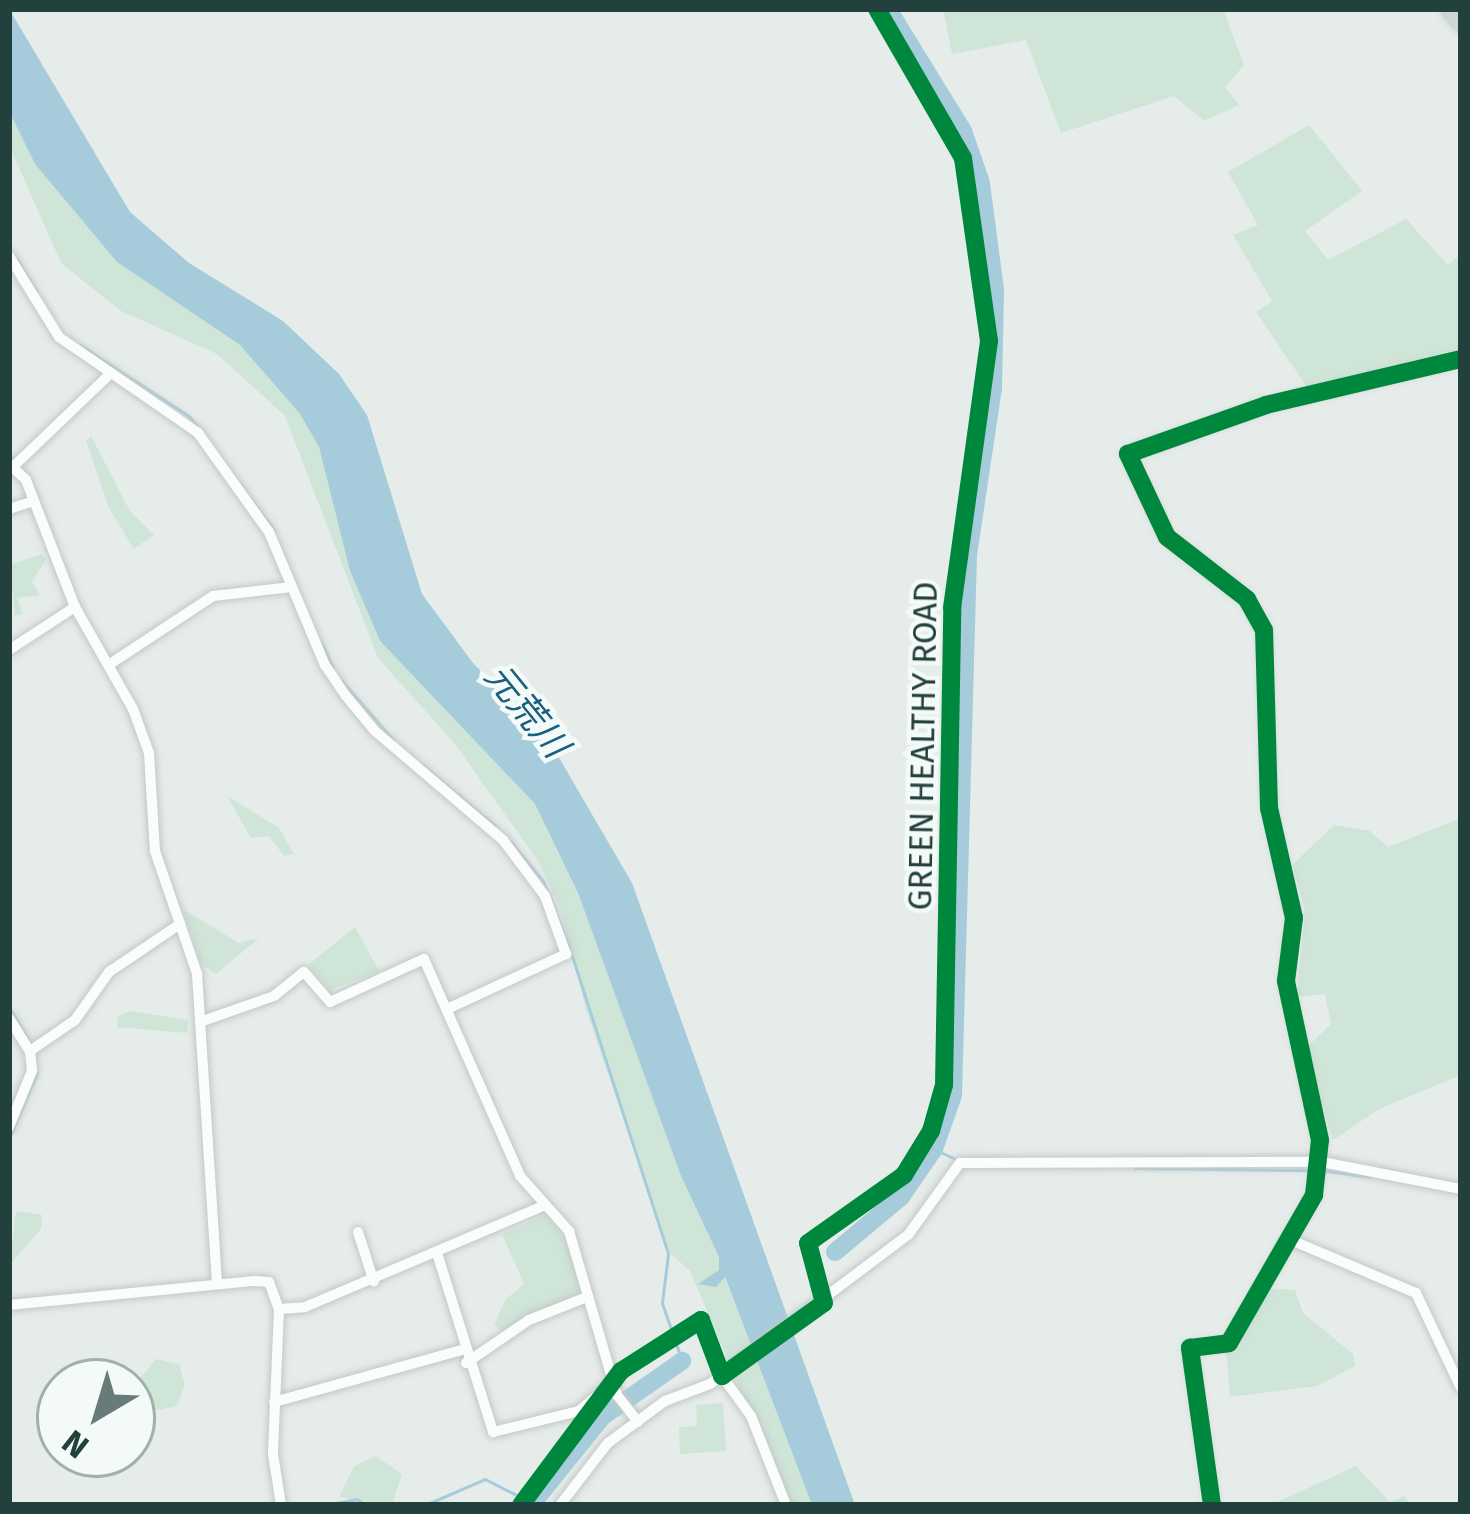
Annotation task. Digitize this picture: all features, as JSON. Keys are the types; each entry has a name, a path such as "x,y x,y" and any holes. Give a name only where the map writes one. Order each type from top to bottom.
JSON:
{"main road":[{"path":"1452,9 1461,21"}],"street":[{"path":"9,256 59,337 198,434 269,532 346,696 529,869 556,922 566,954 449,1008"},
{"path":"1212,1505 1190,1348 1228,1343 1291,1240 1322,1162 1286,981 1294,918 1269,808 1264,630 1247,599 1167,537 1128,454 1266,405 1461,359"},
{"path":"110,373 11,465 34,501 74,607 110,664 149,753 155,850 197,974 217,1281"},
{"path":"9,509 34,501"},
{"path":"110,664 213,596 291,586"},
{"path":"9,650 74,607"},
{"path":"30,1051 75,1020 109,972 180,924"},
{"path":"200,1022 274,996 304,972 330,1002 424,958 520,1175 569,1232 617,1395 638,1422"},
{"path":"9,1018 30,1051 29,1086 9,1127"},
{"path":"564,1503 590,1461 638,1422 725,1373 908,1235 960,1162 1322,1162 1461,1189"},
{"path":"279,1309 374,1282 543,1206"},
{"path":"358,1232 374,1282"},
{"path":"1291,1240 1416,1293 1461,1388"},
{"path":"437,1253 461,1350 493,1432 578,1411 614,1381"},
{"path":"9,1305 217,1281 269,1282 279,1309 274,1402 281,1505"},
{"path":"466,1364 530,1320 587,1298"},
{"path":"274,1402 461,1350"},
{"path":"725,1373 752,1416 786,1505"}],"green space":[{"path":"943,9 1223,9 1244,65 1225,87 1239,105 1204,121 1174,96 1061,133 1026,40 952,54"},
{"path":"9,111 35,164 117,262 240,345 300,414 319,447 350,571 380,641 535,804 578,893 681,1176 719,1256 720,1270 699,1284 724,1276 812,1505 789,1505 690,1271 669,1252 586,1010 560,907 538,861 455,744 378,658 285,416 217,354 121,311 61,263 9,145"},
{"path":"1309,125 1362,191 1305,231 1328,260 1406,219 1448,265 1461,254 1461,349 1307,387 1256,312 1272,301 1233,235 1258,225 1228,172"},
{"path":"91,436 130,511 154,535 134,549 109,508 86,441"},
{"path":"41,554 46,559 32,582 40,595 17,598 23,614 15,616 9,557 13,564"},
{"path":"227,796 279,828 294,854 284,856 269,836 251,838"},
{"path":"1461,818 1461,1075 1379,1109 1333,1140 1305,1049 1331,1024 1325,994 1297,997 1305,910 1292,865 1334,825 1370,831 1388,847"},
{"path":"183,909 239,943 259,938 216,974 201,964"},
{"path":"355,927 379,971 330,990 308,965"},
{"path":"130,1011 188,1020 187,1033 117,1027 118,1016"},
{"path":"16,1211 42,1215 41,1229 10,1264"},
{"path":"546,1215 568,1243 582,1293 502,1331 494,1324 506,1299 524,1284 502,1234"},
{"path":"1265,1288 1295,1290 1303,1313 1353,1354 1355,1366 1317,1386 1230,1397 1226,1349"},
{"path":"156,1359 179,1364 185,1385 177,1406 156,1410"},
{"path":"723,1403 726,1451 680,1454 679,1427 697,1426 696,1405"},
{"path":"375,1456 402,1474 392,1505 339,1497 354,1466"},
{"path":"1356,1466 1390,1502 1404,1496 1410,1505 1271,1505"}],"water":[{"path":"9,9 130,212 189,263 283,321 339,374 367,415 422,594 473,663 551,744 632,883 855,1505 812,1505 725,1277 716,1287 698,1284 719,1270 719,1257 681,1176 578,893 535,804 380,641 350,571 319,447 300,414 240,345 117,262 35,164 9,111"}],"waterway":[{"path":"835,1252 901,1197 934,1149 953,1095 968,555 993,388 995,290 981,183 963,131 888,9"},
{"path":"17,259 37,292"},
{"path":"80,345 189,416 274,530"},
{"path":"835,1252 901,1197 934,1149 953,1095 968,555"},
{"path":"322,644 333,668"},
{"path":"342,681 394,741"},
{"path":"420,763 495,826"},
{"path":"511,842 543,881 569,947"},
{"path":"572,956 668,1254 662,1303 682,1361"},
{"path":"9,1007 32,1046"},
{"path":"9,1138 37,1073"},
{"path":"934,1149 958,1160"},
{"path":"1135,1168 1311,1170"},
{"path":"1321,1170 1371,1177"},
{"path":"531,1505 602,1417 682,1361"},
{"path":"425,1505 485,1479 536,1505"},
{"path":"326,1505 356,1499 367,1505"}],"cycle path":[{"name":"GREEN HEALTHY ROAD","path":"521,1505 621,1371 701,1320 722,1376 824,1303 808,1243 904,1175 931,1131 944,1085 952,608 989,341 963,158 877,9"},
{"path":"1212,1505 1190,1348 1229,1343 1314,1195 1320,1140 1286,981 1294,918 1269,808 1264,630 1247,599 1167,537 1128,454 1266,405 1461,359"}],"water label":[{"name":"元荒川","path":"526,711"}]}
